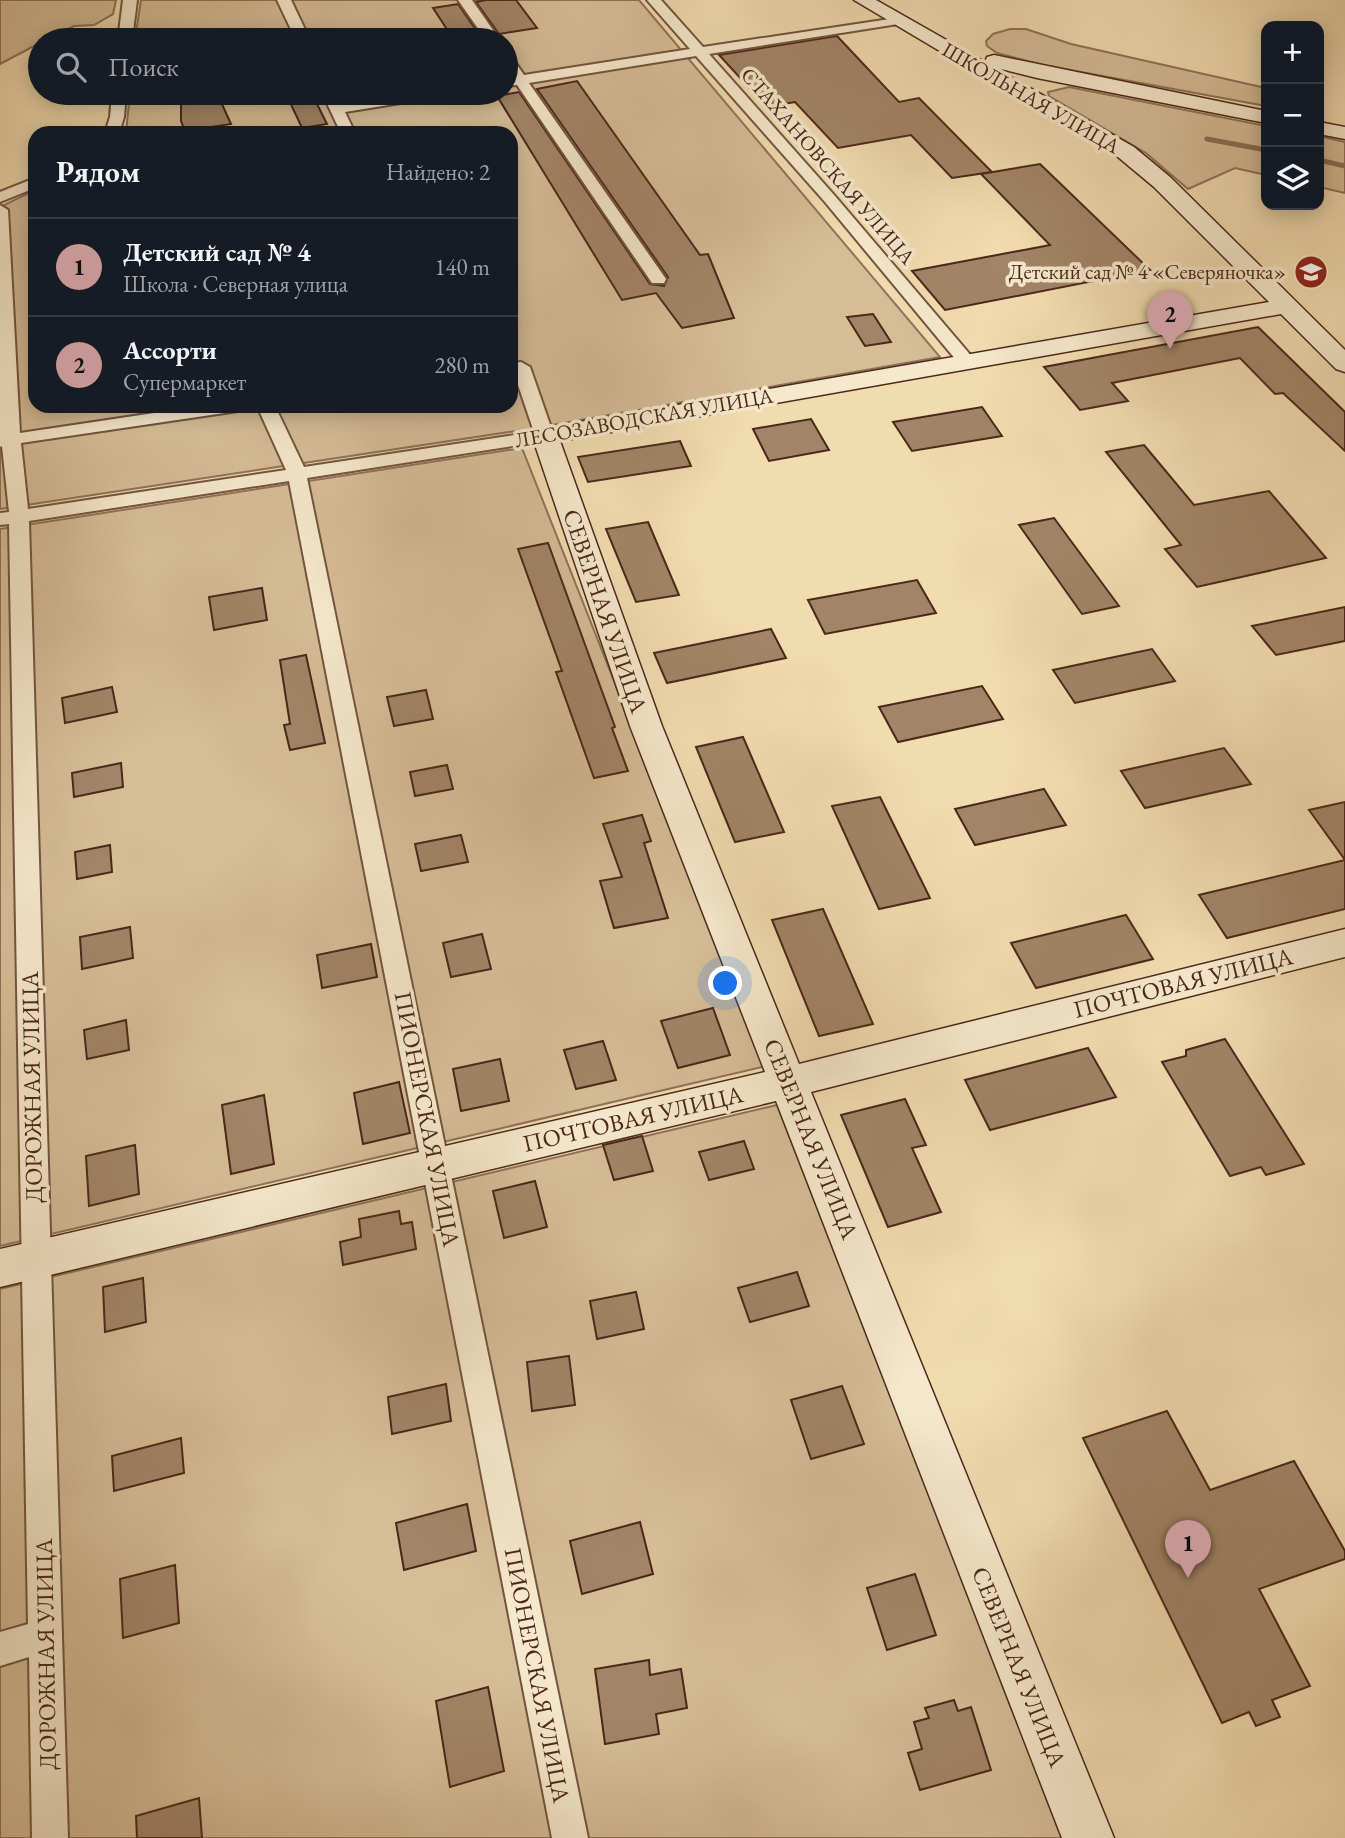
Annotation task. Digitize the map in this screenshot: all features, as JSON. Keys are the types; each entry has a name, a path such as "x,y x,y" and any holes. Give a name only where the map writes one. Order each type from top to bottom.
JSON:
{"street":[{"path":"126,28 130,0"},
{"path":"284,0 297,28"},
{"path":"465,0 484,28"},
{"name":"СТАХАНОВСКАЯ УЛИЦА","path":"654,0 834,203 967,362"},
{"path":"863,0 928,37 988,59 1037,72 1261,116"},
{"path":"518,80 898,20"},
{"name":"ШКОЛЬНАЯ УЛИЦА","path":"928,37 1126,152 1161,182 1345,364"},
{"path":"518,88 658,279"},
{"path":"114,126 118,105"},
{"path":"335,105 345,126"},
{"path":"337,109 362,105"},
{"path":"1324,129 1345,133"},
{"path":"0,197 28,186"},
{"name":"ДОРОЖНАЯ УЛИЦА","path":"0,210 9,518 18,1264 45,1636 50,1838"},
{"name":"ЛЕСОЗАВОДСКАЯ УЛИЦА","path":"9,518 545,436 1287,306"},
{"path":"518,367 521,367 545,436"},
{"path":"5,440 190,413"},
{"name":"ПИОНЕРСКАЯ УЛИЦА","path":"269,413 297,473 569,1838"},
{"name":"СЕВЕРНАЯ УЛИЦА","path":"545,436 646,726 1088,1838"},
{"name":"ПОЧТОВАЯ УЛИЦА","path":"18,1264 789,1082 1345,943"},
{"path":"0,1649 45,1636"}],"shaded area":[{"path":"0,0 116,0 113,14 94,25 28,28 28,49 0,64"},
{"path":"141,0 639,0 940,357 529,429 0,509 0,207 28,193 28,413 518,413 518,126 127,126 129,105 518,105 518,28 137,28"},
{"path":"1010,29 1026,29 1071,44 1261,87 1261,105 1043,65 997,53 987,46 986,41 993,34"},
{"path":"1069,87 1261,125 1261,174 1235,168 1188,189 1146,153 1049,96 1048,92"},
{"path":"1324,137 1345,142 1345,193 1324,188"},
{"path":"522,448 766,1066 0,1246 0,529"},
{"path":"777,1105 1063,1838 0,1838 0,1289"}],"building":[{"path":"516,0 537,28 518,31 518,28 495,28 476,2"},
{"path":"458,4 475,28 446,28 433,8"},
{"path":"837,36 899,102 919,98 992,172 952,178 911,135 838,148 795,102 767,107 719,55"},
{"path":"577,81 700,255 708,254 734,318 682,328 656,293 622,300 518,130 518,126 515,126 503,105 518,105 518,92 650,284 664,286 668,277 537,89"},
{"path":"181,105 222,105 231,124 183,126"},
{"path":"291,105 318,105 327,124 301,126"},
{"path":"1040,164 1150,270 945,310 912,271 1050,245 981,174"},
{"path":"873,314 891,342 865,346 847,317"},
{"path":"1258,327 1345,412 1345,451 1283,393 1275,394 1240,358 1112,383 1128,401 1080,410 1044,367"},
{"path":"982,407 1002,436 912,451 893,422"},
{"path":"811,419 829,450 769,461 753,429"},
{"path":"680,441 691,466 588,482 578,457"},
{"path":"1144,445 1194,505 1269,491 1326,558 1197,587 1165,549 1181,545 1106,452"},
{"path":"1054,518 1119,606 1082,614 1019,525"},
{"path":"648,522 679,595 636,602 606,529"},
{"path":"548,543 615,727 612,728 628,771 594,778 556,672 562,671 518,549"},
{"path":"917,580 936,613 825,634 808,600"},
{"path":"262,588 267,620 214,630 209,597"},
{"path":"1345,607 1345,641 1276,655 1252,626"},
{"path":"771,629 786,658 667,683 654,653"},
{"path":"1152,649 1175,681 1075,703 1053,670"},
{"path":"306,655 325,743 290,750 284,725 290,724 280,660"},
{"path":"982,686 1003,719 898,742 879,707"},
{"path":"112,687 117,712 65,723 62,698"},
{"path":"426,690 433,719 394,726 387,697"},
{"path":"743,737 784,832 735,842 696,747"},
{"path":"1224,748 1251,784 1145,808 1121,771"},
{"path":"121,763 123,787 74,797 72,773"},
{"path":"447,765 453,789 415,796 410,772"},
{"path":"1044,789 1066,825 975,845 955,809"},
{"path":"880,797 930,898 879,909 832,806"},
{"path":"1345,802 1345,860 1309,810"},
{"path":"642,815 651,841 644,843 668,918 614,928 600,881 622,877 603,824"},
{"path":"461,835 468,862 421,871 415,844"},
{"path":"110,845 112,872 77,879 75,852"},
{"path":"1345,860 1345,909 1227,938 1199,895"},
{"path":"823,909 873,1024 819,1036 772,920"},
{"path":"1126,915 1153,959 1036,988 1011,943"},
{"path":"130,927 133,958 82,969 80,937"},
{"path":"482,934 491,969 451,977 443,943"},
{"path":"371,944 377,977 322,988 317,955"},
{"path":"713,1008 730,1055 678,1068 661,1021"},
{"path":"126,1020 129,1050 87,1059 84,1030"},
{"path":"1225,1039 1304,1164 1266,1175 1261,1167 1230,1176 1162,1062 1186,1056 1186,1050"},
{"path":"603,1041 616,1080 576,1089 564,1050"},
{"path":"1088,1048 1116,1097 990,1130 965,1080"},
{"path":"500,1059 509,1101 461,1111 453,1069"},
{"path":"399,1082 410,1133 363,1144 354,1093"},
{"path":"264,1095 274,1164 231,1174 222,1105"},
{"path":"905,1099 926,1145 912,1148 941,1212 888,1227 841,1115"},
{"path":"642,1136 653,1171 614,1180 603,1145"},
{"path":"744,1141 754,1169 709,1180 699,1152"},
{"path":"135,1145 139,1194 89,1206 86,1156"},
{"path":"535,1181 547,1227 504,1238 493,1191"},
{"path":"399,1211 401,1224 412,1222 416,1249 343,1265 340,1242 361,1237 359,1219"},
{"path":"797,1272 809,1306 750,1322 738,1288"},
{"path":"143,1278 146,1322 105,1332 103,1287"},
{"path":"636,1292 644,1329 597,1339 590,1301"},
{"path":"569,1356 575,1405 532,1411 527,1362"},
{"path":"446,1384 451,1421 392,1434 388,1397"},
{"path":"842,1386 864,1444 811,1459 791,1400"},
{"path":"1167,1411 1210,1490 1294,1461 1345,1551 1345,1559 1259,1589 1310,1686 1272,1700 1280,1717 1256,1726 1249,1712 1222,1723 1083,1438"},
{"path":"181,1438 184,1473 114,1491 112,1456"},
{"path":"467,1504 476,1551 404,1570 396,1523"},
{"path":"640,1522 653,1574 582,1594 570,1541"},
{"path":"175,1565 179,1623 123,1638 120,1579"},
{"path":"915,1574 936,1635 887,1650 867,1588"},
{"path":"649,1660 650,1675 681,1669 687,1708 656,1714 659,1734 605,1744 595,1669"},
{"path":"488,1687 504,1771 450,1787 436,1701"},
{"path":"954,1700 958,1711 971,1707 991,1770 920,1790 908,1753 922,1749 914,1722 929,1718 925,1708"},
{"path":"199,1798 202,1838 137,1838 136,1816"}],"waterway":[{"path":"1207,139 1261,149"},
{"path":"1324,161 1345,166"}],"place":[{"name":"Детский сад № 4 «Северяночка»","path":"1311,272"},
{"name":"Ассорти","path":"1170,349"},
{"name":"Детский сад № 4","path":"1188,1578"}]}
